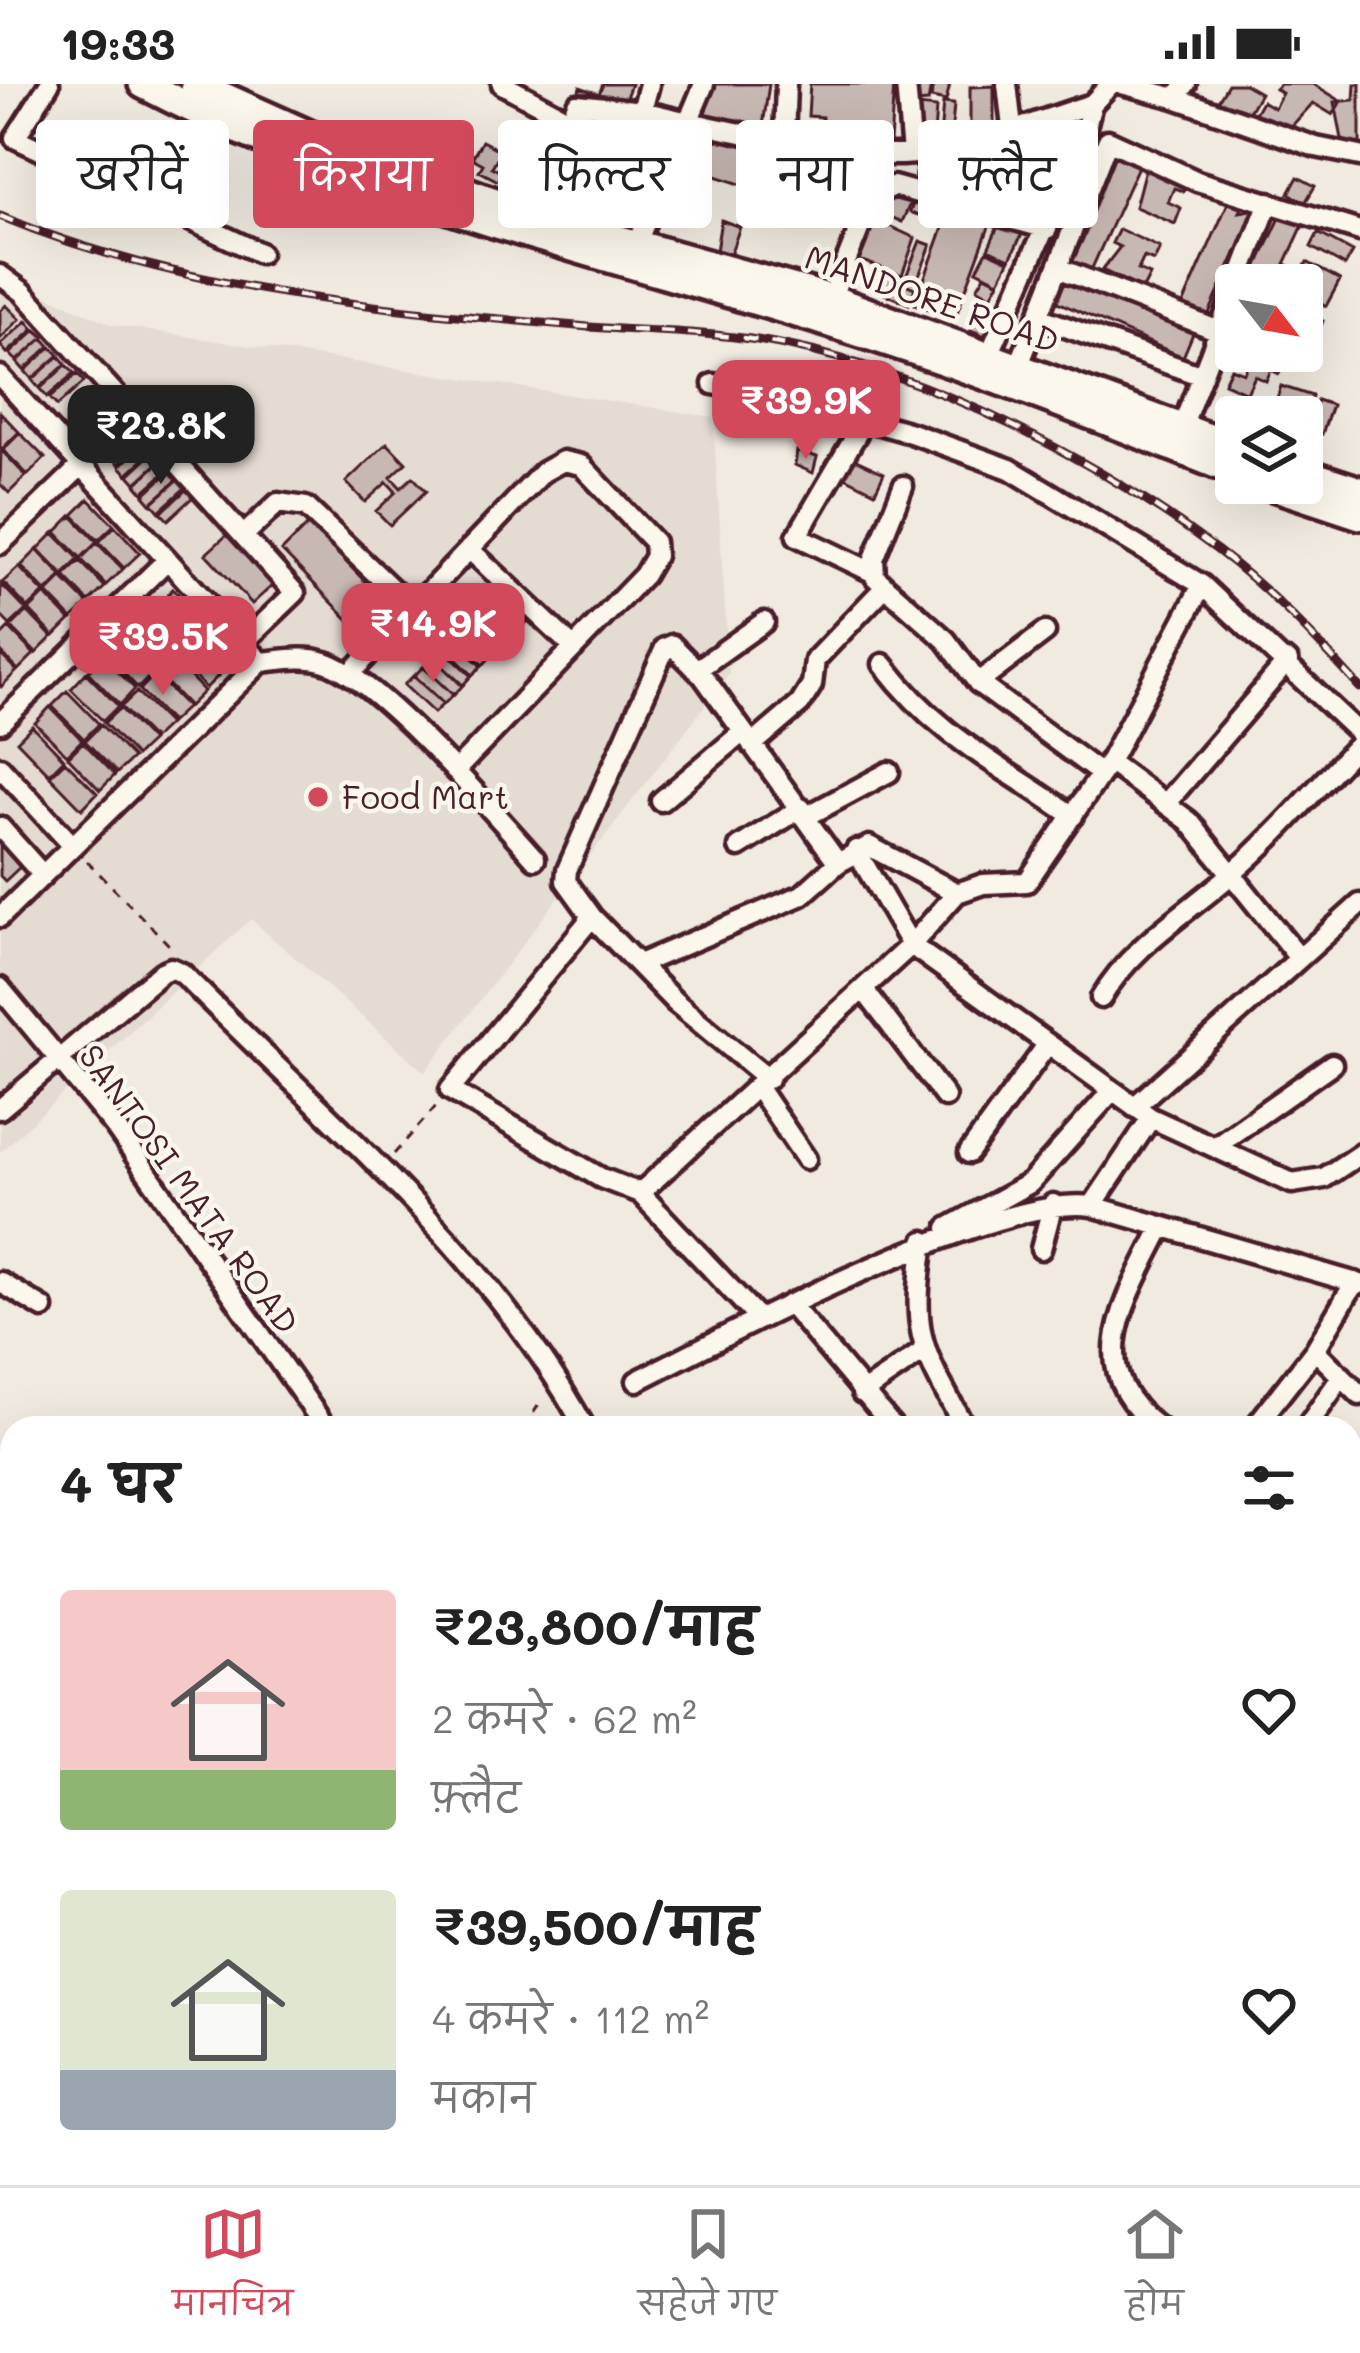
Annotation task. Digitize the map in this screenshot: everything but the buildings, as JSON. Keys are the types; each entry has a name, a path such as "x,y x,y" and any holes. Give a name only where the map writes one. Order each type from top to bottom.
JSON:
{"highway":[{"name":"MANDORE ROAD","path":"143,84 305,158 540,241 834,324 1037,392 1215,464"},
{"name":"MANDORE ROAD","path":"195,84 311,136 498,202"},
{"name":"MANDORE ROAD","path":"575,228 830,299 989,353 1215,440"},
{"path":"1323,479 1360,491"},
{"path":"1323,503 1360,515"}],"street":[{"path":"49,84 8,134 260,253"},
{"path":"502,84 568,120 578,104 680,120"},
{"path":"642,111 649,84"},
{"path":"689,120 704,84"},
{"path":"785,120 787,84"},
{"path":"906,84 912,154"},
{"path":"1007,84 1011,120"},
{"path":"989,353 1082,143 1092,104 1111,84"},
{"path":"1122,84 1180,91 1316,147 1360,156"},
{"path":"1039,120 1092,104"},
{"path":"1019,365 1108,140 1197,181 1360,232"},
{"path":"894,152 918,152"},
{"path":"830,299 872,197 893,186 1046,230"},
{"path":"1245,264 1269,202"},
{"path":"635,247 643,228"},
{"path":"1058,268 1215,329"},
{"path":"0,275 23,292 295,592 243,643"},
{"path":"1038,317 1202,376"},
{"path":"1182,428 1215,342"},
{"path":"0,376 164,562 261,662"},
{"path":"713,384 865,420 1010,469 1202,585 1288,661 1360,734"},
{"path":"865,420 797,536 880,580 946,640 978,683 1189,820 1298,958"},
{"path":"350,674 543,472 563,460 581,465 654,542 655,556 644,575 455,771"},
{"path":"0,544 82,464"},
{"path":"880,580 874,559 903,486"},
{"path":"245,534 278,503 305,507 412,609"},
{"path":"470,549 574,648"},
{"path":"0,723 164,562"},
{"path":"661,801 800,704 812,685 815,660 880,580"},
{"path":"640,1193 864,990 956,893 982,884 1027,882 1105,768 1202,585"},
{"path":"698,670 764,622"},
{"path":"978,683 1045,632"},
{"path":"806,1159 763,1084 592,917 566,881 665,648 679,647 698,670 838,863"},
{"path":"0,917 261,662 311,658 350,674 455,771 535,859"},
{"path":"1167,802 1288,661"},
{"path":"883,664 917,708 952,739 1073,816"},
{"path":"1101,998 1112,980 1232,874 1360,743"},
{"path":"0,767 73,846"},
{"path":"739,847 889,772"},
{"path":"0,827 42,874"},
{"path":"639,964 802,896 838,863 869,846 891,853 956,893"},
{"path":"856,850 911,945 1151,1118 1292,1183 1307,1184 1360,1154"},
{"path":"1133,1107 1360,904"},
{"path":"592,917 450,1090 492,1118 640,1193 759,1319"},
{"path":"0,1108 162,972 171,968 182,973 437,1229 544,1358 578,1416"},
{"name":"SANTOSI MATA ROAD","path":"0,988 115,1126 318,1416"},
{"path":"864,990 945,1097"},
{"path":"969,1153 1048,1046"},
{"path":"1214,1148 1332,1064"},
{"path":"959,1416 925,1350 914,1309 924,1239 1030,1184 1112,1091"},
{"path":"1092,1206 1151,1118"},
{"path":"1041,1249 1053,1204"},
{"path":"638,1381 790,1304 923,1248 1053,1204 1092,1206 1358,1283 1315,1350 1263,1416"},
{"path":"1144,1416 1125,1400 1116,1383 1114,1354 1122,1308 1162,1227"},
{"path":"0,1282 43,1308"},
{"path":"790,1304 883,1416"},
{"path":"862,1393 925,1350"},
{"path":"1315,1350 1360,1395"},
{"path":"1314,1416 1342,1376"}],"path":[{"path":"386,1165 450,1090"},
{"path":"532,1416 555,1379"}],"shaded area":[{"name":"Food Mart","path":"0,275 113,325 713,417 729,674 425,1072 251,919 0,1152"}],"railway":[{"path":"0,216 70,242 211,280 356,304 760,340 898,377 1066,453 1170,517 1255,581 1360,688"}],"place":[{"name":"Food Mart","path":"318,797"}]}
